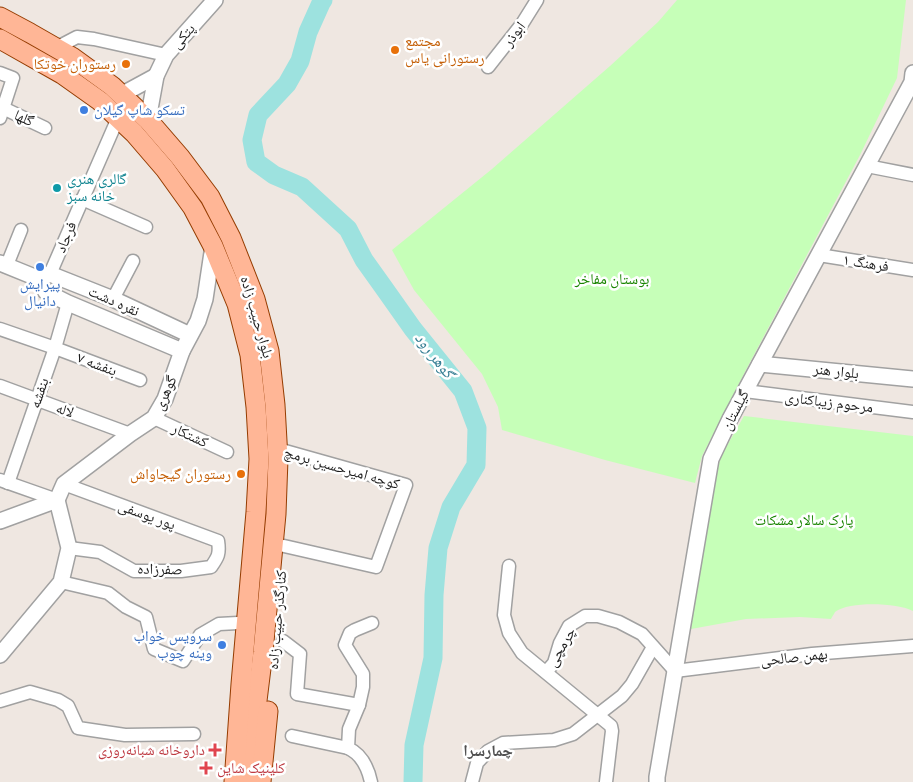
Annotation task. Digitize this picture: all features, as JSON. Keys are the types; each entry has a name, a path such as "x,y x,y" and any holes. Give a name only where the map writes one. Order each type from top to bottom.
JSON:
{"main road":[{"name":"بلوار حبیب زاده","path":"0,17 72,57 112,86 148,120 180,157 210,197 231,238 255,299 269,351 278,454 276,514 263,652 247,782"},
{"name":"بلوار حبیب زاده","path":"0,39 21,49 62,74 100,101 134,133 165,169 193,208 213,246 236,304 250,355 256,407 259,460 234,782"},
{"name":"کنارگذر حبیب زاده","path":"261,782 289,487 278,454"},
{"path":"223,782 248,514 259,460"}],"street":[{"name":"پتکی","path":"148,120 156,76 166,55 215,0"},
{"name":"ابوذر","path":"488,67 522,24 537,0"},
{"path":"56,48 77,37 166,55"},
{"path":"0,73 13,78 2,113"},
{"path":"121,95 156,76"},
{"name":"گیلستان","path":"657,782 711,459 730,419 913,79"},
{"name":"گلها","path":"2,113 45,128"},
{"name":"فرجاد","path":"44,276 82,200 118,118"},
{"path":"867,166 913,175"},
{"path":"82,200 146,227"},
{"path":"3,264 21,230"},
{"name":"گوهری","path":"57,500 64,484 154,418 165,399 182,351 198,321 205,300 213,246"},
{"name":"فرهنگ ۱","path":"819,255 913,270"},
{"path":"113,299 133,261"},
{"name":"نقره دشت","path":"3,264 113,299 190,335"},
{"name":"نقره دشت","path":"44,276 46,292 182,351"},
{"name":"بنفشه","path":"4,482 37,400 68,303"},
{"path":"165,344 171,342 175,334 173,328"},
{"name":"بنفشه ۷","path":"0,329 140,380"},
{"name":"بلوار هنر","path":"762,359 894,372 913,370"},
{"name":"بلوار هنر","path":"894,372 913,379"},
{"name":"لاله","path":"0,386 130,434"},
{"name":"مرحوم زیباکناری","path":"745,392 913,412"},
{"name":"کشتکار","path":"154,418 227,452"},
{"name":"کوچه امیرحسین برمچ","path":"278,454 406,486 376,567 284,546"},
{"path":"4,482 57,500"},
{"name":"پور یوسفی","path":"64,484 218,541 219,554"},
{"path":"0,521 57,500"},
{"path":"0,655 61,582 69,548 57,500"},
{"name":"صفرزاده","path":"69,548 100,552 134,571 181,571 211,567 219,554"},
{"path":"509,566 504,615 509,633 522,653 611,726 606,782"},
{"path":"61,582 108,594 126,607 146,617 154,649 183,661 200,636 219,624 238,623"},
{"name":"چرمچی","path":"546,672 554,663 560,643 569,626 585,616 598,616 619,622 642,634 675,671"},
{"path":"348,748 349,729 359,704 363,687 363,674 345,645 350,633 372,623"},
{"path":"284,641 300,654 296,694 359,704"},
{"name":"بهمن صالحی","path":"675,671 812,654 913,646"},
{"path":"472,782 477,763 488,751 504,743 554,740 574,734 622,696 632,684 653,647"},
{"path":"0,701 30,692 58,700 68,706 78,728 125,736 194,734"},
{"path":"292,736 348,748 354,751 364,764 371,782"}],"green space":[{"name":"بوستان مفاخر","path":"677,0 906,0 897,78 860,155 702,456 695,483 605,460 502,430 498,407 482,374 414,290 392,250 492,169 610,66 658,22"},
{"name":"پارک سالار مشکات","path":"744,416 913,436 913,611 896,606 874,604 842,608 835,612 831,619 800,617 746,619 691,629 704,523 721,456"}],"waterway":[{"name":"گوهر رود","path":"323,0 308,32 300,61 287,84 258,115 252,140 256,162 274,175 302,187 348,229 364,260 413,329 463,391 477,428 476,465 451,507 438,548 434,595 433,658 414,745 413,782"}],"place":[{"name":"مجتمع رستورانی یاس","path":"395,50"},
{"name":"رستوران خوتکا","path":"126,64"},
{"name":"تسکو شاپ گیلان","path":"84,110"},
{"name":"گالری هنری خانه سبز","path":"57,188"},
{"name":"پیرایش دانیال","path":"40,267"},
{"name":"رستوران گیجاواش","path":"241,474"},
{"name":"سرویس خواب وینه چوب","path":"222,645"},
{"name":"داروخانه شبانه‌روزی","path":"215,750"},
{"name":"کلینیک شاین","path":"206,768"}],"district":[{"name":"چمارسرا","path":"488,750"}]}
